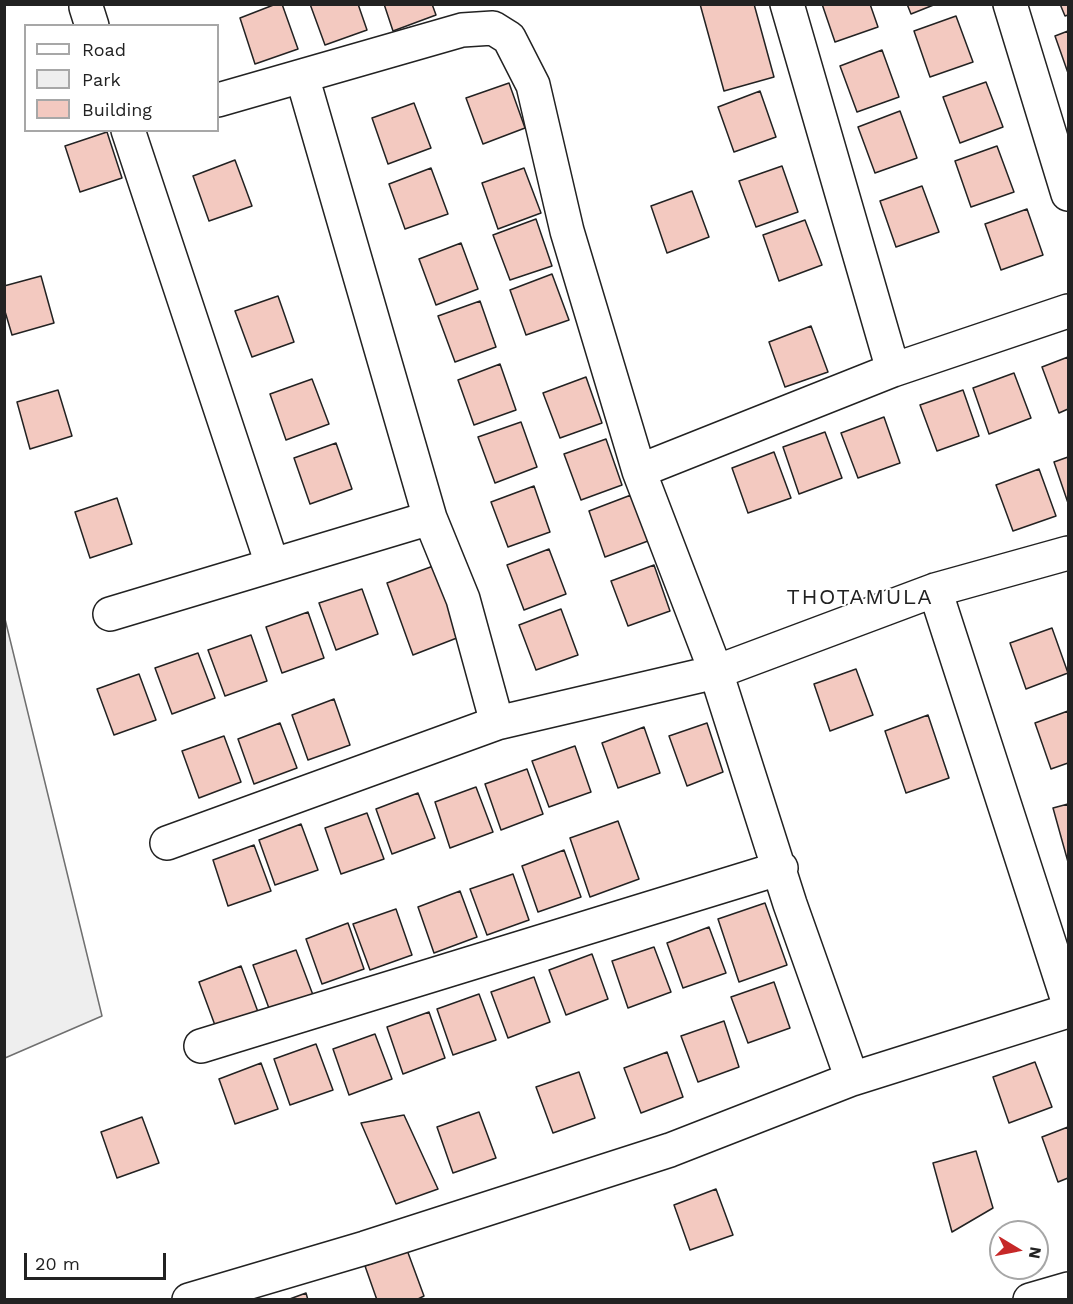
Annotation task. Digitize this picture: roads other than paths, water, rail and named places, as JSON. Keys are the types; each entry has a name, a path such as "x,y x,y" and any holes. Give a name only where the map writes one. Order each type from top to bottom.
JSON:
{"main road":[{"path":"787,4 893,370"},
{"path":"1010,4 1068,194"},
{"path":"219,100 462,30 494,28 508,38 533,85 567,231 639,471 716,672 781,868 790,904 852,1079"},
{"path":"302,76 430,518 463,599 497,723"},
{"path":"129,132 272,564"},
{"path":"639,471 893,370 1068,311"},
{"path":"110,614 430,518"},
{"path":"167,843 497,723 716,672 935,590 1068,553"},
{"path":"935,590 1068,1001"},
{"path":"201,1047 781,868"},
{"path":"189,1299 365,1248 659,1154 852,1079 1068,1011"},
{"path":"1030,1299 1068,1288"}],"district":[{"name":"THOTAMULA","path":"860,598"}]}
